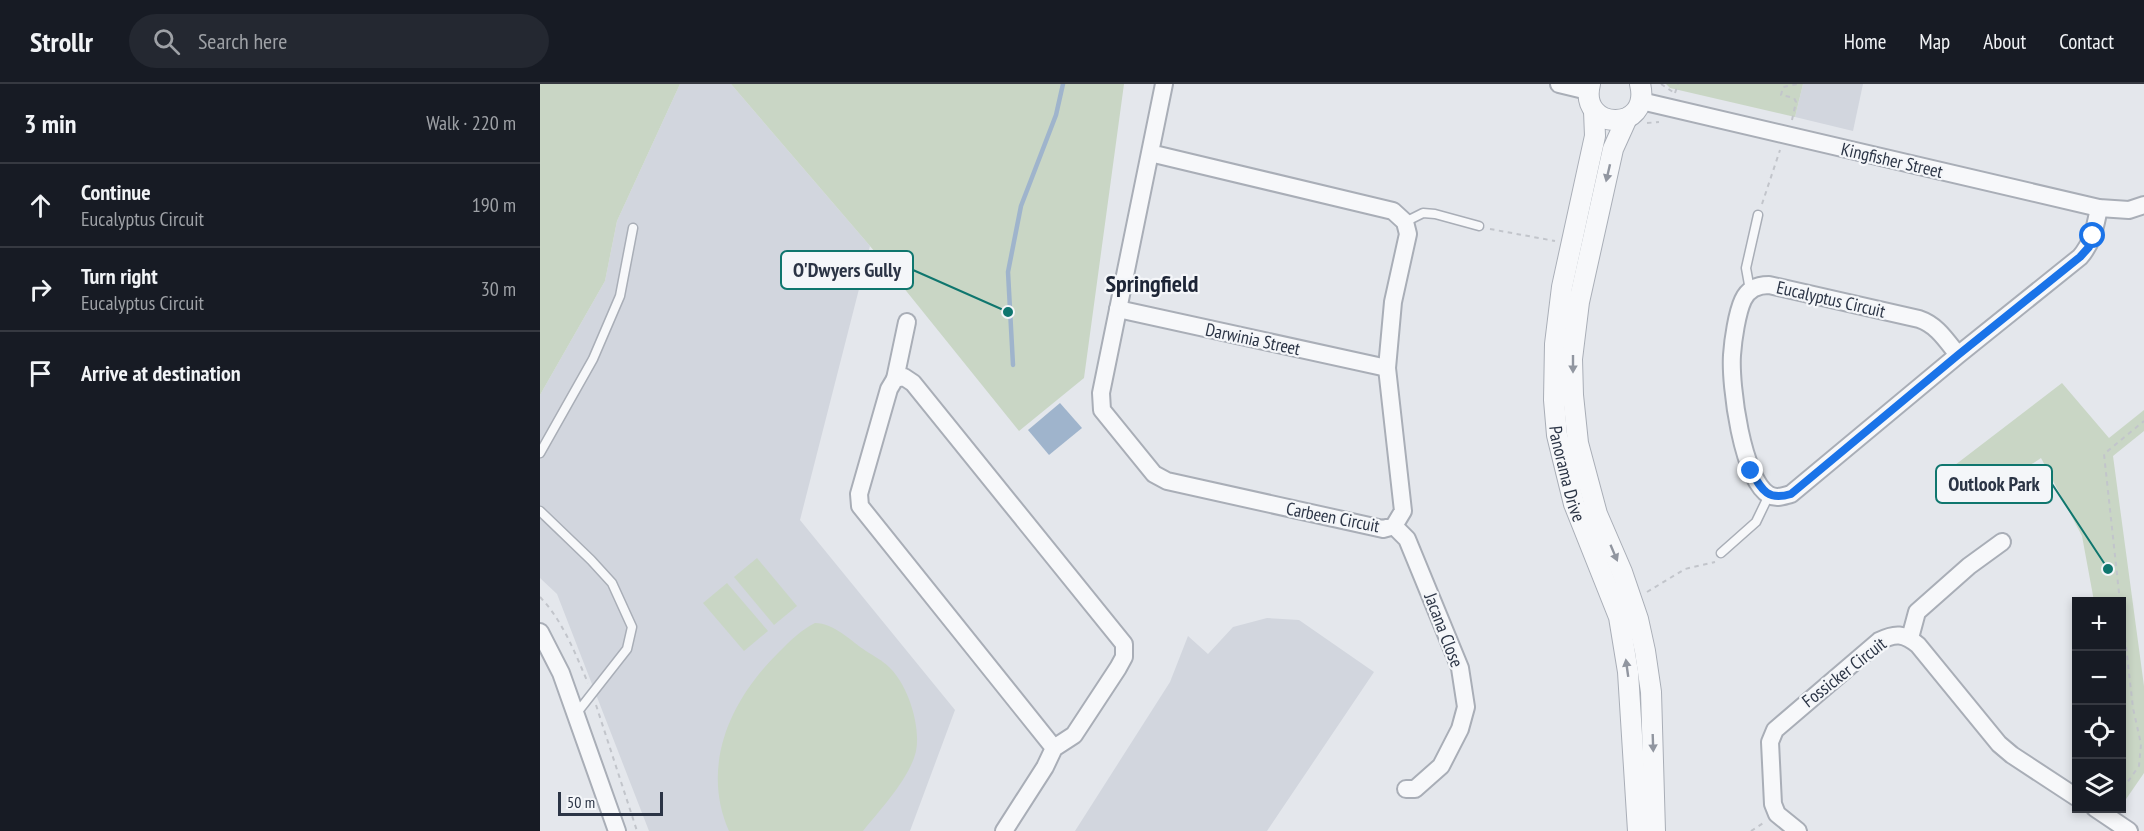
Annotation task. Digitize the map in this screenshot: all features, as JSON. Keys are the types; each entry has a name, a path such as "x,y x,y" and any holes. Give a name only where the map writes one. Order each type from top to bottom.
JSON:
{"street":[{"name":"Carbeen Circuit","path":"1164,84 1101,393 1102,410 1154,474 1167,481 1383,529 1394,526 1403,511 1395,456 1387,368 1393,302 1408,234 1405,222"},
{"path":"1559,84 1589,87"},
{"name":"Panorama Drive","path":"1589,87 1594,111 1595,136 1562,287 1555,344 1554,400 1557,435 1574,504 1619,617 1628,672 1638,831"},
{"name":"Panorama Drive","path":"1641,92 1634,114 1634,122 1613,149 1579,302 1572,359 1578,442 1597,514 1631,601 1645,651 1651,692 1655,831"},
{"name":"Kingfisher Street","path":"1641,92 2099,208 2130,210 2144,205"},
{"path":"1594,111 1610,120 1634,122"},
{"path":"1150,153 1393,211 1405,222"},
{"path":"1769,495 1778,498 1791,494 2080,257 2089,247 2099,208"},
{"name":"Eucalyptus Circuit","path":"1769,495 1751,471 1737,420 1732,355 1740,309 1743,299 1750,290 1761,285 1769,285 1929,322 1958,355"},
{"name":"Darwinia Street","path":"1118,309 1387,368"},
{"path":"908,322 895,379 889,389 859,494 860,506 1054,748"},
{"path":"895,379 904,377 913,383 1124,644 1124,657 1074,735 1054,748 1045,768 1004,831"},
{"name":"Jacana Close","path":"1394,526 1407,539 1460,668 1466,707 1460,729 1441,766 1415,789 1406,789"},
{"path":"1910,638 1917,612 1969,566 2002,542"},
{"path":"540,632 561,674 617,831"},
{"name":"Fossicker Circuit","path":"1798,831 1777,814 1773,804 1770,742 1774,730 1879,641 1892,634 1910,638 1918,645 1999,744 2072,794"},
{"path":"2102,813 2129,831"}],"lane":[{"path":"1405,222 1423,213 1479,226"},
{"path":"1750,290 1746,268 1758,215"},
{"path":"540,453 593,359 620,296 633,228"},
{"path":"1721,553 1756,522 1769,495"},
{"path":"540,511 612,583 632,627 627,649 575,715"}],"path":[{"path":"1675,93 1678,84"},
{"path":"1792,121 1796,102 1794,98 1781,95 1783,87 1798,84"},
{"path":"1634,122 1663,122"},
{"path":"1758,215 1780,147"},
{"path":"1479,226 1571,244"},
{"path":"2120,597 2104,454 2144,421"},
{"path":"1631,601 1685,569 1712,562 1724,563"},
{"path":"540,597 549,606 564,631 592,693 637,831"},
{"path":"2126,651 2133,708 2140,739 2139,766 2126,783"},
{"path":"2140,739 2144,735"}],"shaded area":[{"path":"680,84 731,84 870,246 800,520 955,710 910,831 649,831 557,594 540,578 540,395 605,281 617,221"},
{"path":"1803,84 1863,84 1853,131 1795,117"},
{"path":"1267,618 1299,620 1374,672 1267,831 1075,831 1170,682 1188,636 1208,654 1233,627"}],"green space":[{"path":"540,84 680,84 617,221 605,281 540,395"},
{"path":"731,84 1124,84 1084,378 1019,431 870,246"},
{"path":"1666,84 1803,84 1795,117 1670,88"},
{"path":"2062,383 2109,438 2144,410 2144,431 2113,456 2144,686 2144,773 2126,799 2126,597 2093,597 2082,536 2041,458 2000,485 1955,465"},
{"path":"757,558 797,606 774,625 734,577"},
{"path":"727,583 768,631 744,651 703,603"},
{"path":"815,623 829,626 842,633 884,663 896,675 912,706 915,718 917,741 913,761 894,793 863,831 729,831 721,806 718,782 719,758 734,712 762,670 792,640"}],"water":[{"path":"1060,403 1082,428 1049,455 1028,430"}],"waterway":[{"path":"1013,365 1008,272 1021,206 1056,115 1063,84"}],"place":[{"name":"O'Dwyers Gully","path":"1008,312"},
{"name":"Outlook Park","path":"2108,569"}],"district":[{"name":"Springfield","path":"1152,283"}],"route":[{"path":"1751,471 1769,495 1778,498 1791,494 2080,257 2089,247 2093,236"}]}
